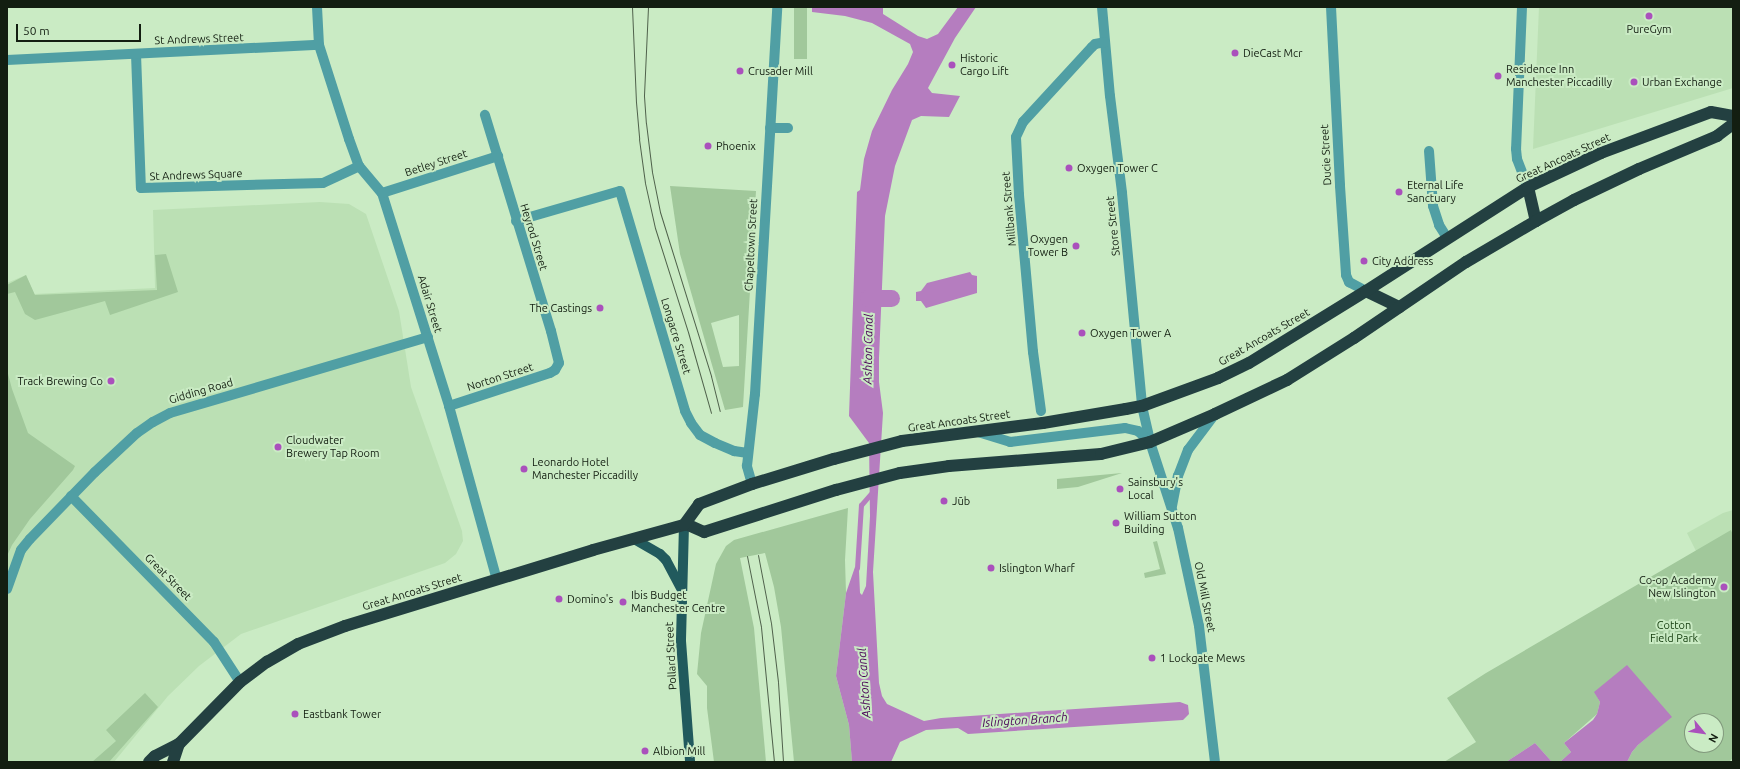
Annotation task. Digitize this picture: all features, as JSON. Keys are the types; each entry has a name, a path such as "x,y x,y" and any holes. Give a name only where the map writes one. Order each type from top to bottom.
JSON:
{"highway":[{"name":"Great Ancoats Street","path":"149,762 155,756 178,744 240,682 268,662 298,644 345,626 685,525 698,504 752,484 834,459 902,441 1043,423 1142,406 1218,378 1249,363 1366,292 1447,238 1528,187 1601,153 1711,112 1733,116"},
{"path":"685,525 704,532 836,490 900,474 949,466 1101,454 1150,442 1215,414 1287,380 1354,338 1466,262 1536,221 1574,200 1639,169 1717,136 1733,124"},
{"path":"1528,187 1536,221"},
{"path":"1366,292 1399,307"},
{"name":"Great Ancoats Street","path":"173,762 178,744"}],"main road":[{"name":"Pollard Street","path":"685,525 681,641 690,762"},
{"path":"634,539 660,554 666,560 682,590"}],"street":[{"name":"Adair Street","path":"317,7 320,45 349,139 359,166 382,193 449,406 497,580"},
{"name":"Chapeltown Street","path":"752,484 747,468 755,394 778,7"},
{"name":"Store Street","path":"1102,7 1123,201 1142,406 1150,442"},
{"name":"Ducie Street","path":"1332,7 1340,186 1346,275 1349,282 1366,292"},
{"path":"1522,7 1516,150 1517,159 1528,187"},
{"name":"Millbank Street","path":"1041,411 1033,352 1019,195 1016,137 1023,122 1094,44 1105,42"},
{"name":"St Andrews Street","path":"7,60 320,45"},
{"name":"St Andrews Square","path":"136,54 141,188 323,182 359,166"},
{"name":"Heyrod Street","path":"485,115 516,221 559,357 558,367"},
{"path":"770,128 788,128"},
{"path":"1429,151 1433,206 1440,225 1447,238"},
{"name":"Betley Street","path":"382,193 498,156"},
{"name":"Longacre Street","path":"516,221 620,192 685,411 691,423 700,435 714,443 734,451 748,453"},
{"name":"Gidding Road","path":"7,589 21,550 71,496 137,433 170,413 428,337"},
{"name":"Norton Street","path":"449,406 550,373 558,367"},
{"path":"1171,506 1178,476 1188,450 1215,414"},
{"path":"975,431 1010,442 1125,428 1138,431 1150,442"},
{"name":"Old Mill Street","path":"1150,442 1178,528 1199,626 1215,762"},
{"name":"Great Street","path":"71,496 214,642 240,682"}],"shaded area":[{"name":"Urban Exchange","path":"1539,7 1733,7 1733,88 1533,149"},
{"path":"320,202 349,204 366,214 399,311 411,387 462,531 463,541 456,554 445,563 241,634 199,666 168,696 114,762 7,762 7,283 26,275 34,294 155,288 153,210"},
{"name":"Co-op Academy New Islington","path":"1733,510 1733,625 1687,533 1723,513"}],"green space":[{"path":"794,7 807,7 807,59 794,59"},
{"path":"670,186 756,191 743,407 725,410 680,254","holes":["739,315 739,366 723,367 711,323"]},
{"path":"166,254 178,292 110,315 105,301 35,320 25,314 15,292 7,294 7,285 26,275 35,295 157,290 155,255"},
{"path":"7,370 12,389 28,433 75,466 30,519 12,545 7,556"},
{"path":"1122,473 1078,487 1057,489 1057,479"},
{"path":"848,508 845,560 846,593 836,676 849,725 852,762 794,762 781,627 774,587 765,553 740,558 754,628 766,762 714,762 707,708 707,686 697,674 701,633 716,564 726,546 734,540"},
{"name":"Cotton Field Park","path":"1731,530 1733,535 1733,758 1729,762 1627,762 1632,752 1638,745 1671,717 1595,692 1600,702 1597,714 1564,743 1571,752 1560,762 1552,762 1535,743 1506,762 1444,762 1476,742 1447,698 1486,673"},
{"path":"1157,541 1166,574 1145,578 1144,573 1160,569 1153,542"},
{"path":"145,693 158,707 109,762 92,762 116,741 106,730"}],"water":[{"path":"812,7 883,7 883,14 918,36 927,39 938,34 958,7 976,7 955,38 928,88 932,93 960,96 949,117 921,116 912,120 895,166 885,216 879,358 879,382 883,413 873,572 879,683 882,696 887,704 924,721 941,718 1180,702 1188,705 1189,714 1183,720 968,734 958,728 926,730 900,742 891,762 852,762 849,725 836,676 846,593 855,567 859,570 860,593 862,595 866,586 870,516 869,443 849,416 857,192 860,190 864,159 872,131 913,52 910,44 872,23 845,16 812,12"},
{"path":"970,272 972,275 977,276 977,293 926,308 921,301 916,301 916,292 921,291 927,283"},
{"path":"1627,665 1672,717 1638,745 1632,752 1627,762 1560,762 1571,752 1564,743 1593,720 1597,714 1600,702 1594,692"},
{"path":"1535,743 1552,762 1506,762"}],"waterway":[{"path":"868,298 891,298"},
{"path":"857,568 861,505 874,490"}],"tram line":[{"path":"632,7 636,102 645,183 655,228 688,332 711,413"},
{"path":"648,7 644,96 652,172 660,212 711,376 720,411"},
{"path":"758,555 771,623 778,682 783,762"},
{"path":"747,556 761,627 774,762"}],"place":[{"name":"PureGym","path":"1649,16"},
{"name":"DieCast Mcr","path":"1235,53"},
{"name":"Historic Cargo Lift","path":"952,65"},
{"name":"Crusader Mill","path":"740,71"},
{"name":"Residence Inn Manchester Piccadilly","path":"1498,76"},
{"name":"Urban Exchange","path":"1634,82"},
{"name":"Phoenix","path":"708,146"},
{"name":"Oxygen Tower C","path":"1069,168"},
{"name":"Eternal Life Sanctuary","path":"1399,192"},
{"name":"Oxygen Tower B","path":"1076,246"},
{"name":"City Address","path":"1364,261"},
{"name":"The Castings","path":"600,308"},
{"name":"Oxygen Tower A","path":"1082,333"},
{"name":"Track Brewing Co","path":"111,381"},
{"name":"Cloudwater Brewery Tap Room","path":"278,447"},
{"name":"Leonardo Hotel Manchester Piccadilly","path":"524,469"},
{"name":"Sainsbury's Local","path":"1120,489"},
{"name":"Jūb","path":"944,501"},
{"name":"William Sutton Building","path":"1116,523"},
{"name":"Islington Wharf","path":"991,568"},
{"name":"Co-op Academy New Islington","path":"1724,587"},
{"name":"Domino's","path":"559,599"},
{"name":"Ibis Budget Manchester Centre","path":"623,602"},
{"name":"1 Lockgate Mews","path":"1152,658"},
{"name":"Eastbank Tower","path":"295,714"},
{"name":"Albion Mill","path":"645,751"}],"water label":[{"name":"Ashton Canal","path":"868,349"},
{"name":"Ashton Canal","path":"864,683"},
{"name":"Islington Branch","path":"1025,720"}]}
